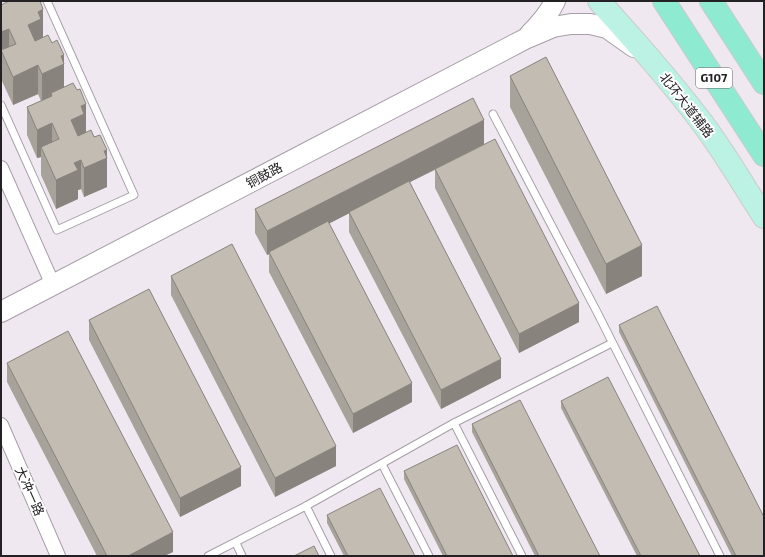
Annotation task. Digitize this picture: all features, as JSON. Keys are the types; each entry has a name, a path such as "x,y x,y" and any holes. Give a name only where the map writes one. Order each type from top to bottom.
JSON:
{"highway":[{"name":"G107","path":"664,1 764,155"},
{"name":"G107","path":"711,1 764,83"}],"main road":[{"path":"527,38 542,21 555,1"},
{"name":"北环大道辅路","path":"600,1 650,58 701,121 721,149 764,217"},
{"name":"铜鼓路","path":"1,312 527,38 553,27 571,24 590,24 607,28 650,58"}],"street":[{"path":"1,168 53,285"},
{"name":"大冲一路","path":"1,425 58,556"}],"lane":[{"path":"1,105 57,230 134,195 46,1"},
{"path":"493,114 612,343 720,556"},
{"path":"208,556 306,506 454,423 612,343"},
{"path":"454,423 522,556"},
{"path":"382,464 429,556"},
{"path":"306,506 330,556"},
{"path":"236,543 242,556"}],"building":[{"path":"9,1 40,1 43,9 38,12 41,19 28,25 35,41 48,35 52,43 57,40 64,55 61,56 64,64 42,74 38,65 13,77 1,50 16,44 9,29 1,32 1,5"},
{"path":"546,57 642,245 606,264 510,76"},
{"path":"73,83 77,90 80,89 86,104 81,106 84,114 71,120 78,136 91,130 94,137 100,135 107,150 104,151 107,158 84,168 81,160 74,163 78,170 56,180 41,147 59,139 52,123 37,130 27,107 52,96 51,93"},
{"path":"473,98 484,120 267,231 255,209"},
{"path":"495,139 579,303 519,334 435,169"},
{"path":"409,181 501,359 441,390 349,212"},
{"path":"328,221 412,383 353,414 269,252"},
{"path":"232,244 336,446 275,478 171,276"},
{"path":"149,289 241,467 180,498 89,320"},
{"path":"657,306 764,517 764,556 736,556 619,325"},
{"path":"68,331 173,532 128,556 107,556 7,363"},
{"path":"608,377 700,556 641,556 561,401"},
{"path":"520,400 600,556 539,556 472,424"},
{"path":"457,445 513,556 447,556 404,471"},
{"path":"380,488 415,556 348,556 327,515"},
{"path":"314,546 319,556 294,556"}]}
